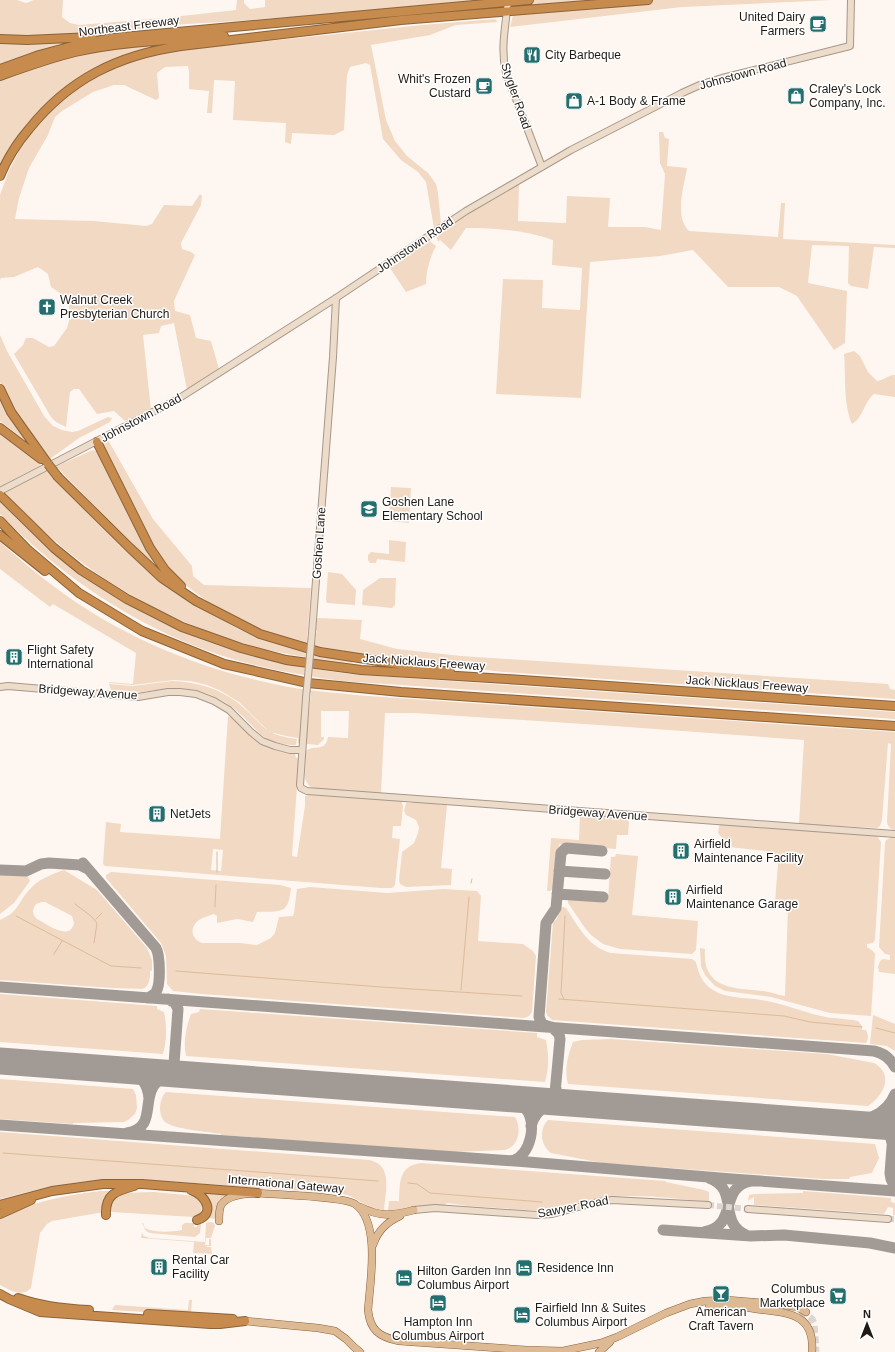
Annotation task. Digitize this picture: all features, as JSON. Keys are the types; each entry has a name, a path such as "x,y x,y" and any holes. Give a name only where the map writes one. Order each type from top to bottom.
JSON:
{"highway":[{"name":"Northeast Freeway","path":"0,69 39,55 76,45 133,36 529,0"},
{"path":"0,181 1,173 18,142 42,113 71,87 93,74 137,54 166,48 401,20 648,0"},
{"path":"0,76 52,58 101,47 282,30 310,30"},
{"path":"0,38 62,39 133,36"},
{"path":"0,389 12,412 39,455"},
{"path":"0,428 39,455 58,477 120,539 162,578 196,601 260,634 320,652 488,678"},
{"path":"97,442 150,548 165,570 196,601"},
{"name":"Jack Nicklaus Freeway","path":"0,495 54,548 81,570 126,599 182,627 241,648 286,660 368,671 895,706"},
{"path":"0,521 32,553 79,593"},
{"path":"0,536 33,562 79,593 142,631 224,664 308,683 416,693 895,726"},
{"name":"International Gateway","path":"0,1205 52,1191 103,1184 142,1184 258,1193"},
{"path":"106,1215 107,1201 111,1196 124,1189 142,1184"},
{"path":"170,1186 196,1192 204,1198 207,1211 202,1219 197,1220"},
{"path":"0,1214 52,1191"},
{"path":"0,1289 29,1302 60,1307 144,1314 214,1317 245,1321"},
{"path":"0,1294 40,1312 210,1324 245,1321"}],"main road":[{"name":"International Gateway","path":"258,1193 341,1200 355,1204 363,1213 368,1222 371,1248 368,1310 369,1318 375,1330 393,1340 458,1346 563,1351 596,1345 617,1338 666,1313"},
{"path":"219,1222 220,1208 225,1201 235,1197 258,1193"},
{"path":"355,1204 371,1212 382,1215 394,1215 414,1210"},
{"path":"371,1248 376,1236 382,1228 396,1218 414,1210"},
{"path":"666,1313 697,1302 716,1300 786,1305 796,1307 806,1312"},
{"path":"666,1313 691,1307 722,1305 787,1313 799,1317 805,1324 812,1337 812,1352"},
{"path":"245,1321 318,1328 334,1332 346,1339 360,1352"},
{"path":"599,1352 606,1345 617,1338"},
{"path":"458,1346 493,1352"},
{"path":"563,1351 572,1352"}],"street":[{"name":"Johnstown Road","path":"0,491 181,398 336,298 466,211 587,142 697,86 722,78 850,46 852,0"},
{"name":"Stygler Road","path":"508,1 508,11 503,42 503,62 542,167"},
{"name":"Goshen Lane","path":"301,788 302,750 333,357 336,298"},
{"name":"Bridgeway Avenue","path":"0,687 138,696 168,692 196,694 229,710 262,741 290,750 302,750"},
{"name":"Bridgeway Avenue","path":"301,788 307,791 323,793 895,834"},
{"name":"Sawyer Road","path":"414,1210 435,1208 537,1215 552,1214 594,1202 612,1200 708,1205"},
{"path":"748,1209 888,1219"}],"shaded area":[{"path":"0,0 17,0 26,3 34,0 63,0 62,17 70,23 79,25 236,10 237,0 244,0 244,3 250,9 265,7 265,0 478,0 296,17 175,25 68,36 0,36"},
{"path":"517,0 832,0 682,7 510,27"},
{"path":"495,19 498,22 456,25 430,35 371,45 386,120 395,141 407,156 428,173 436,184 441,224 434,228 426,182 418,172 401,160 383,139 370,65 366,63 350,67 347,75 344,130 334,135 292,133 291,144 285,142 286,123 233,120 235,81 214,80 212,113 207,113 209,91 189,89 188,66 165,67 157,73 159,98 156,100 124,85 114,85 93,92 55,117 48,135 29,168 19,198 15,219 94,221 146,226 152,224 164,205 192,206 200,194 202,196 201,205 181,243 182,249 195,255 174,301 175,311 190,315 196,338 211,341 219,369 187,390 174,323 161,326 159,333 143,335 151,410 125,421 114,411 97,414 79,389 74,389 70,392 66,427 56,422 51,417 14,354 23,345 26,338 33,338 49,347 54,346 67,328 69,321 69,303 67,298 51,287 48,274 38,267 14,277 1,278 0,280 0,195 8,173 31,131 57,103 84,82 124,63 164,52 422,25"},
{"path":"0,41 63,41 63,43 29,53 0,64"},
{"path":"180,43 118,57 85,74 70,84 55,95 29,122 15,140 0,168 0,80 63,58 121,47"},
{"path":"659,132 663,132 665,138 669,139 667,166 687,168 682,192 681,209 684,225 689,231 778,237 781,203 785,203 783,239 895,245 895,248 874,247 868,289 851,286 848,283 849,246 812,245 808,283 847,291 845,343 834,350 797,296 779,287 728,287 693,250 660,256 590,262 581,398 496,394 503,279 543,280 542,308 580,310 582,268 552,265 553,240 532,234 488,228 466,228 451,250 440,240 438,242 436,235 480,205 519,184 518,221 566,223 567,196 610,198 608,227 645,227 661,230 665,174 660,163"},
{"path":"428,240 436,246 429,264 426,284 406,292 388,265"},
{"path":"0,335 7,351 44,416 53,426 72,432 78,431 108,417 112,418 110,422 79,438 50,459 35,442 18,418 0,382"},
{"path":"854,351 860,356 868,372 877,381 895,375 895,397 874,394 868,401 859,418 852,424 847,407 844,354"},
{"path":"0,394 26,439 25,440 0,421"},
{"path":"0,430 29,452 41,465 5,484 9,490 93,450 98,452 159,568 117,530 58,468 50,472 189,600 238,629 267,640 353,660 352,663 310,658 268,650 234,641 169,615 107,580 78,560 51,537 0,487"},
{"path":"108,440 153,519 192,566 193,576 204,585 311,588 307,639 315,642 317,630 314,630 316,620 318,618 362,620 360,639 397,649 461,656 888,684 890,689 895,690 895,699 503,672 374,656 315,646 274,635 243,622 216,608 175,577 152,546 103,447"},
{"path":"391,487 411,488 409,523 389,521"},
{"path":"0,501 27,529 56,554 86,578 118,599 187,633 223,647 260,658 349,674 895,712 895,719 342,681 296,674 250,664 220,655 159,630 102,598 49,559 24,537 0,514"},
{"path":"389,540 406,542 405,562 377,559 376,563 370,563 368,560 368,555 371,552 389,554"},
{"path":"0,542 56,588 106,621 133,635 160,648 216,669 274,684 309,690 368,696 895,732 895,830 890,828 887,822 891,744 888,743 882,820 880,826 877,828 799,824 804,740 614,726 414,713 385,713 381,793 314,788 309,786 305,779 306,751 312,748 322,747 327,742 328,737 348,738 349,711 321,711 321,737 324,737 324,739 318,745 307,744 306,740 311,693 303,692 302,703 304,705 300,741 298,744 298,738 270,732 239,702 221,691 207,685 190,681 174,680 133,685 109,683 133,684 136,653 53,604 50,607 0,569"},
{"path":"328,572 342,574 356,590 355,605 327,603"},
{"path":"380,578 396,578 395,605 392,608 362,605 363,590"},
{"path":"172,681 198,684 223,693 238,703 269,731 285,737 297,739 296,745 268,740 230,705 205,693 189,689 165,689 141,692 118,691 111,690 109,684 133,686"},
{"path":"228,716 233,718 260,743 275,750 295,754 296,758 299,758 292,856 297,857 305,806 305,796 309,795 401,801 403,806 401,826 393,826 392,838 400,839 395,885 392,888 105,866 103,864 106,822 121,824 120,832 220,839","holes":["213,849 223,850 221,871 211,870"]},
{"path":"413,802 447,805 441,868 452,869 451,885 406,887 400,884 399,880 402,852 414,843 419,827 416,820 406,815 404,811 406,803"},
{"path":"580,814 622,817 629,821 628,835 617,835 616,849 559,844 556,887 550,891 547,891 551,838 579,840"},
{"path":"721,824 877,836 881,842 875,940 873,943 867,944 867,947 875,954 871,1016 830,1013 771,997 725,991 715,986 705,975 701,966 700,948 705,949 705,962 709,972 714,979 722,984 741,989 766,991 785,996 788,907 775,902 778,864 766,851 729,847 718,833 719,826"},
{"path":"895,837 895,974 879,972 878,967 880,961 883,959 890,960 890,955 885,954 879,947 885,843 886,840"},
{"path":"616,854 638,856 632,915 698,921 696,950 692,954 620,949 603,944 591,935 585,928 568,903 568,900 573,897 608,899 611,857 615,857"},
{"path":"64,870 97,890 147,948 152,960 152,971 150,971 149,982 145,988 112,988 0,980 0,920 7,917 16,909 27,892 39,881","holes":["45,902 72,916 74,923 72,928 68,931 58,930 37,919 33,914 33,910 36,904"]},
{"path":"111,872 280,885 291,888 290,897 286,907 278,911 257,912 253,922 237,919 217,923 217,916 214,914 204,917 196,923 193,929 195,939 202,943 240,943 257,945 271,938 275,933 279,917 293,916 297,889 310,887 387,893 443,889 477,891 481,896 478,941 523,944 533,951 536,956 532,1012 529,1016 524,1018 173,991 167,984 166,956 161,943 106,878 106,875"},
{"path":"0,875 25,876 28,877 30,881 14,903 0,914"},
{"path":"563,907 566,908 590,941 603,950 611,953 692,959 696,962 700,974 709,988 718,993 768,1001 826,1017 858,1021 862,1026 862,1030 866,1030 867,1032 867,1041 866,1043 552,1020 546,1012 553,922 557,919 559,909"},
{"path":"0,994 157,1006 157,1009 164,1012 166,1022 166,1038 163,1054 0,1042"},
{"path":"200,1009 537,1033 537,1037 546,1040 548,1051 547,1072 545,1082 186,1056 185,1040 188,1024 191,1014 199,1012"},
{"path":"873,1015 895,1024 895,1051 887,1046 870,1044"},
{"path":"611,1039 827,1054 874,1063 884,1073 885,1079 882,1091 868,1106 568,1084 566,1073 567,1063 573,1042 582,1040"},
{"path":"0,1079 133,1089 136,1095 137,1108 135,1114 124,1122 73,1124 0,1119"},
{"path":"166,1092 515,1117 519,1132 513,1145 505,1150 454,1152 221,1135 182,1128 168,1124 164,1121 161,1115 160,1106 162,1097"},
{"path":"548,1120 875,1144 879,1158 872,1173 850,1177 849,1179 823,1179 602,1163 551,1153 547,1150 543,1141 542,1132"},
{"path":"0,1132 369,1160 382,1167 385,1173 386,1188 384,1211 379,1211 369,1207 354,1198 343,1194 166,1181 114,1179 80,1182 45,1188 0,1199"},
{"path":"421,1163 665,1181 709,1192 709,1202 660,1197 624,1196 594,1200 543,1211 468,1206 447,1203 445,1205 421,1206 390,1213 388,1211 389,1201 399,1201 400,1182 404,1172 413,1165"},
{"path":"100,1191 115,1191 104,1212 52,1221 47,1224 40,1233 31,1288 20,1293 0,1285 0,1218 36,1203"},
{"path":"803,1191 891,1198 891,1202 895,1203 895,1215 893,1215 893,1208 888,1207 884,1214 754,1205 754,1197 748,1201 749,1195 803,1193"},
{"path":"154,1192 196,1196 202,1203 202,1208 198,1216 193,1217 112,1212 109,1209 111,1200 122,1193"},
{"path":"206,1194 228,1195 215,1219 209,1218 210,1201"},
{"path":"142,1223 145,1228 149,1230 163,1232 182,1230 182,1225 185,1223 194,1223 194,1227 197,1227 197,1224 201,1224 200,1233 195,1237 150,1233 146,1231"},
{"path":"206,1223 214,1223 215,1226 211,1238 206,1238 205,1245 209,1245 209,1239 211,1239 211,1246 207,1247 211,1247 212,1254 193,1253 194,1242 141,1238 142,1233 144,1236 150,1238 205,1242"},
{"path":"189,1300 192,1300 191,1312 195,1312 194,1315 112,1310 115,1305 188,1310"}],"waterway":[{"path":"217,852 217,872"},
{"path":"471,883 472,879"},
{"path":"215,907 216,885"},
{"path":"461,990 469,897"},
{"path":"75,904 91,916 97,923 94,943"},
{"path":"96,919 102,913"},
{"path":"16,916 111,966 141,968"},
{"path":"564,999 561,993 565,916"},
{"path":"54,954 62,941"},
{"path":"176,971 522,996"},
{"path":"559,999 784,1016 810,1022 862,1027"},
{"path":"876,1028 895,1033"},
{"path":"3,1153 378,1181"},
{"path":"408,1183 417,1184 430,1193 542,1202"}],"taxiway":[{"path":"550,1027 542,1024 539,1017 546,923 556,908 561,853 566,848 602,851"},
{"path":"0,870 26,871 41,864 49,863 80,865 88,869"},
{"path":"83,863 156,948 159,963 159,983 156,992 148,998"},
{"path":"559,871 605,874"},
{"path":"557,894 603,897"},
{"path":"0,987 874,1051 886,1056 895,1067"},
{"path":"127,1133 136,1130 145,1121 150,1094 153,1087 170,1071 174,1064 178,1009 175,1003 168,999"},
{"path":"531,1126 536,1115 549,1102 555,1093 560,1039 559,1034 552,1027"},
{"path":"174,1064 177,1071 186,1075"},
{"path":"125,1070 135,1074 142,1080 147,1088 149,1099"},
{"path":"556,1088 559,1098 568,1103"},
{"path":"844,1123 860,1121 874,1116 886,1108 895,1094"},
{"path":"504,1098 516,1101 524,1106 531,1122 528,1145 524,1152 513,1161"},
{"path":"895,1109 890,1173 895,1187"},
{"path":"0,1125 528,1162 895,1191"},
{"path":"875,1125 886,1131 890,1136 892,1143"},
{"path":"709,1178 718,1183 724,1190 727,1197 732,1222 737,1229 746,1235"},
{"path":"704,1232 715,1228 721,1222 726,1215 731,1198 735,1191 741,1185 751,1181"},
{"path":"663,1230 751,1236 784,1235 870,1243 895,1248"}],"runway":[{"path":"0,1061 895,1127"}],"tunnel":[{"path":"708,1205 748,1209"},
{"path":"888,1219 895,1219"},
{"path":"801,1311 812,1319 814,1323 816,1352"}],"place":[{"name":"United Dairy Farmers","path":"818,24"},
{"name":"City Barbeque","path":"532,55"},
{"name":"Whit's Frozen Custard","path":"484,86"},
{"name":"Craley's Lock Company, Inc.","path":"796,96"},
{"name":"A-1 Body & Frame","path":"574,101"},
{"name":"Walnut Creek Presbyterian Church","path":"47,307"},
{"name":"Goshen Lane Elementary School","path":"369,509"},
{"name":"Flight Safety International","path":"14,657"},
{"name":"NetJets","path":"157,814"},
{"name":"Airfield Maintenance Facility","path":"681,851"},
{"name":"Airfield Maintenance Garage","path":"673,897"},
{"name":"Rental Car Facility","path":"159,1267"},
{"name":"Residence Inn","path":"524,1268"},
{"name":"Hilton Garden Inn Columbus Airport","path":"404,1278"},
{"name":"American Craft Tavern","path":"721,1294"},
{"name":"Columbus Marketplace","path":"838,1296"},
{"name":"Hampton Inn Columbus Airport","path":"438,1303"},
{"name":"Fairfield Inn & Suites Columbus Airport","path":"522,1315"}]}
